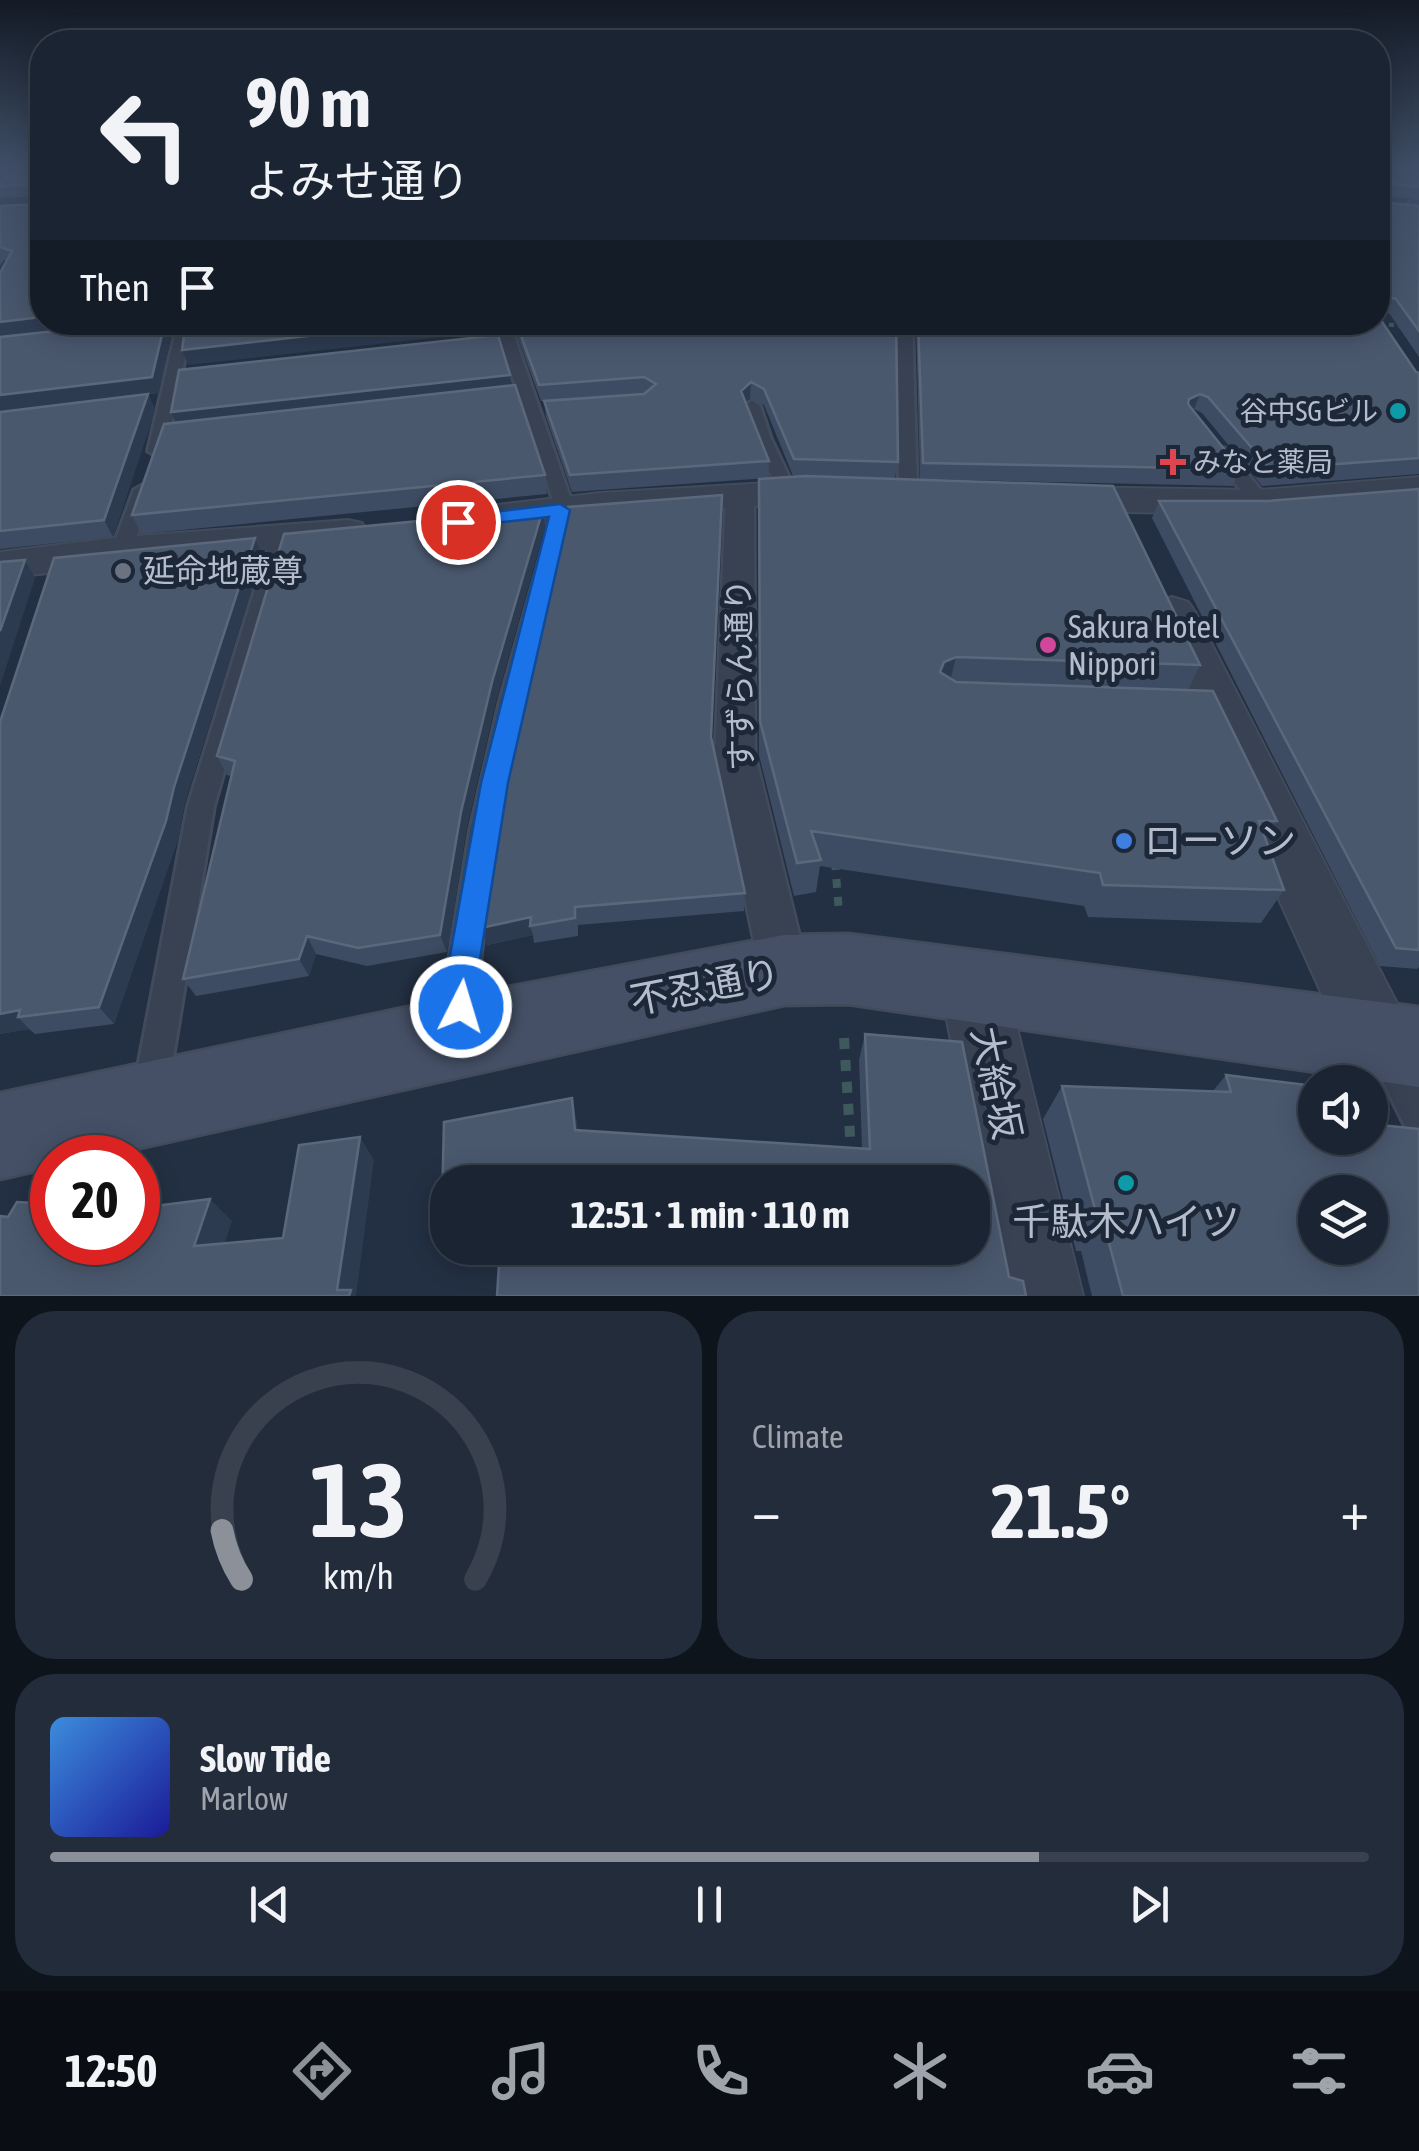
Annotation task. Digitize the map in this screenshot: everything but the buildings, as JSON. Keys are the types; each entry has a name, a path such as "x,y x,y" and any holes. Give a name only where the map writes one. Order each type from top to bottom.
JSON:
{"main road":[{"name":"不忍通り","path":"0,1136 460,1035 825,992 978,986 1399,1044"}],"street":[{"path":"1024,498 1260,502 1417,490"},
{"path":"443,523 788,492 928,494"},
{"name":"すずらん通り","path":"740,495 735,755 825,992"},
{"path":"1120,502 1211,712 1399,1044"},
{"path":"0,565 54,567 122,550 388,528"},
{"name":"大給坂","path":"978,986 981,1020 1041,1296"}],"lane":[{"path":"122,550 162,435 159,401 183,374 180,335"},
{"path":"460,1035 462,978 491,801 563,510 529,402 499,335"},
{"path":"907,335 928,494"},
{"path":"467,400 529,402 551,408"},
{"path":"752,406 758,438 766,446 788,492"},
{"path":"1204,432 1260,502"},
{"path":"162,435 182,433"},
{"path":"149,1103 202,806 281,538"},
{"path":"1399,1044 1419,1118"}],"path":[{"path":"1390,325 1419,329"},
{"path":"834,856 825,992 852,1164"}],"place":[{"name":"谷中SGビル","path":"1398,411"},
{"name":"みなと薬局","path":"1173,462"},
{"name":"延命地蔵尊","path":"123,571"},
{"name":"Sakura Hotel Nippori","path":"1048,645"},
{"name":"ローソン","path":"1124,841"},
{"name":"千駄木ハイツ","path":"1126,1183"}],"route":[{"path":"458,522 560,510 494,783 462,978 461,1007"}]}
